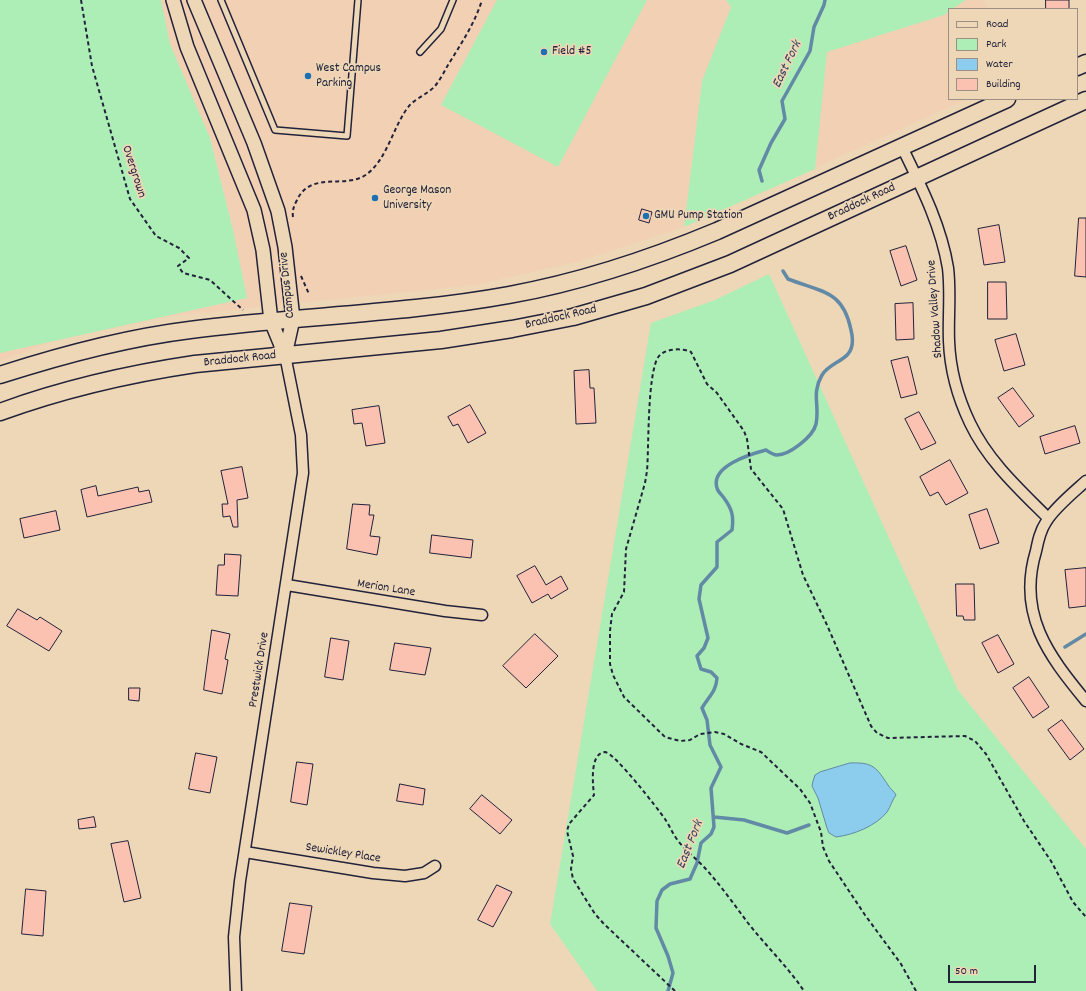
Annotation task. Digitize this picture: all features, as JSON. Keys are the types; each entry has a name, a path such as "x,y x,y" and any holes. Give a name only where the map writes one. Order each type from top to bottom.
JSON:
{"main road":[{"path":"0,375 83,350 126,340 189,330 416,308 508,295 602,273 710,234 1005,100"},
{"name":"Braddock Road","path":"0,412 56,393 154,370 285,355 442,340 512,329 572,317 646,296 723,267 1086,100"}],"street":[{"name":"Campus Drive","path":"173,0 187,47 254,210 264,250 271,321 285,355"},
{"name":"Campus Drive","path":"194,0 272,190 285,247 293,319 285,355"},
{"name":"Shadow Valley Drive","path":"902,147 933,214 945,253 949,288 949,342 955,379 963,407 977,436 995,463 1048,518"},
{"name":"Prestwick Drive","path":"236,991 234,937 240,880 302,486 303,459 301,435 285,355"},
{"path":"1086,481 1048,518 1042,531 1031,571 1030,599 1032,611 1044,644 1055,662 1086,701"},
{"name":"Merion Lane","path":"287,585 445,611 482,614"},
{"name":"Sewickley Place","path":"245,852 372,873 405,876 424,873 435,866"}],"lane":[{"path":"221,0 275,130 347,136 358,0"},
{"path":"420,52 441,29 453,0"}],"path":[{"name":"Overgrown","path":"80,0 92,66 130,199 156,236 179,248 189,258 178,266 183,273 210,280 243,310"},
{"path":"292,222 292,210 299,195 309,185 322,181 354,180 367,174 376,166 410,105 435,86 464,38 482,0"},
{"path":"300,274 309,294"},
{"path":"916,991 901,964 865,915 830,861 823,847 813,810 806,795 761,752 740,744 724,734 715,732 702,733 690,740 680,741 665,737 624,697 613,675 610,664 609,648 612,614 624,592 626,549 645,483 649,448 650,392 655,365 660,355 676,350 686,350 691,352 707,384 717,393 744,431 747,439 751,469 783,509 803,575 871,726 877,733 888,738 908,739 965,736 975,740 986,754 1018,812 1051,861 1073,902 1086,917"},
{"path":"674,991 661,980 640,956 604,924 595,914 573,879 571,869 573,856 567,831 569,824 594,795 592,776 594,765 601,753 607,752 610,754 629,773 665,819 675,837 702,865 748,924 794,977 804,991"}],"shaded area":[{"name":"George Mason University","path":"0,0 984,0 987,8 948,8 948,100 965,100 684,227 576,262 475,285 170,316 58,340 0,361"}],"green space":[{"path":"0,0 161,0 170,44 210,138 233,230 247,298 0,353"},
{"name":"Field #5","path":"497,0 647,0 558,167 441,105"},
{"path":"726,0 966,0 954,8 948,8 948,12 944,15 827,52 815,169 684,227 702,81 731,7"},
{"path":"769,274 958,690 1086,849 1086,991 597,991 550,924 651,323 715,300"}],"water":[{"path":"850,763 864,763 873,767 896,795 887,812 877,822 857,832 836,837 829,833 818,798 812,786 815,775 820,772"}],"building":[{"path":"1046,0 1069,0 1069,8 1046,8"},
{"name":"GMU Pump Station","path":"642,209 652,212 649,223 639,220"},
{"path":"1079,218 1086,218 1086,277 1075,276"},
{"path":"999,225 1005,262 984,265 978,229"},
{"path":"906,246 917,280 901,286 890,251"},
{"path":"988,282 1006,282 1007,319 988,319"},
{"path":"913,303 914,339 896,340 895,304"},
{"path":"1016,334 1025,365 1004,371 995,340"},
{"path":"908,357 917,394 901,398 891,361"},
{"path":"589,370 590,388 594,388 596,423 576,424 574,371"},
{"path":"1013,388 1034,416 1019,427 998,398"},
{"path":"470,405 486,433 468,443 458,424 453,426 448,417"},
{"path":"379,406 385,443 366,446 362,423 354,424 352,410"},
{"path":"919,412 936,443 921,450 905,419"},
{"path":"1075,426 1080,443 1045,454 1040,437"},
{"path":"950,460 968,493 946,505 938,492 930,496 920,477"},
{"path":"242,467 248,498 237,500 238,527 233,527 230,516 223,517 222,504 228,504 221,471"},
{"path":"96,486 98,496 138,487 139,492 149,490 152,502 87,517 81,490"},
{"path":"353,504 370,505 369,515 374,515 370,536 380,537 377,555 347,549"},
{"path":"987,509 999,543 980,549 969,515"},
{"path":"56,511 60,530 24,538 20,519"},
{"path":"432,535 473,540 471,558 430,553"},
{"path":"225,554 241,555 238,596 216,595 218,565 224,565"},
{"path":"535,566 546,585 561,576 568,589 551,599 548,594 532,603 517,576"},
{"path":"1086,568 1086,606 1069,608 1065,570"},
{"path":"956,584 974,584 975,620 964,620 963,616 957,616"},
{"path":"18,609 37,620 40,617 62,631 49,651 7,626"},
{"path":"212,630 230,634 225,659 228,660 222,694 204,690"},
{"path":"535,634 558,656 526,688 503,666"},
{"path":"998,635 1014,664 998,673 982,643"},
{"path":"331,638 349,641 343,680 325,677"},
{"path":"395,643 431,648 425,675 390,670"},
{"path":"1029,677 1049,707 1033,718 1013,688"},
{"path":"129,688 140,688 139,701 129,700"},
{"path":"1062,720 1084,749 1070,760 1048,730"},
{"path":"196,753 217,757 210,793 189,789"},
{"path":"297,762 313,764 307,805 291,802"},
{"path":"400,784 425,789 423,805 397,801"},
{"path":"482,795 512,820 500,834 470,809"},
{"path":"94,817 96,827 79,829 78,820"},
{"path":"128,841 141,898 124,902 111,844"},
{"path":"497,885 512,892 493,927 478,920"},
{"path":"26,889 46,891 43,936 22,934"},
{"path":"290,903 312,906 304,954 282,951"}],"waterway":[{"name":"East Fork","path":"762,181 759,170 771,143 785,119 782,101 810,51 814,27 825,0"},
{"name":"East Fork","path":"668,991 673,973 668,956 656,928 657,901 662,890 670,884 690,879 697,863 701,843 711,834 714,827 711,788 721,767 710,745 707,720 702,708 714,690 717,678 711,672 701,669 697,656 704,648 708,638 699,599 701,585 717,567 717,542 732,530 733,525 731,509 717,488 716,480 725,467 733,462 766,450 777,455 782,454 794,449 806,440 816,424 816,394 822,375 848,354 852,346 852,333 847,317 842,307 836,300 829,294 820,290 788,279 783,271"},
{"path":"1065,647 1086,634"},
{"path":"714,817 744,820 787,833 809,825"}],"place":[{"name":"Field #5","path":"544,52"},
{"name":"West Campus Parking","path":"308,76"},
{"name":"George Mason University","path":"375,198"},
{"name":"GMU Pump Station","path":"646,216"}]}
